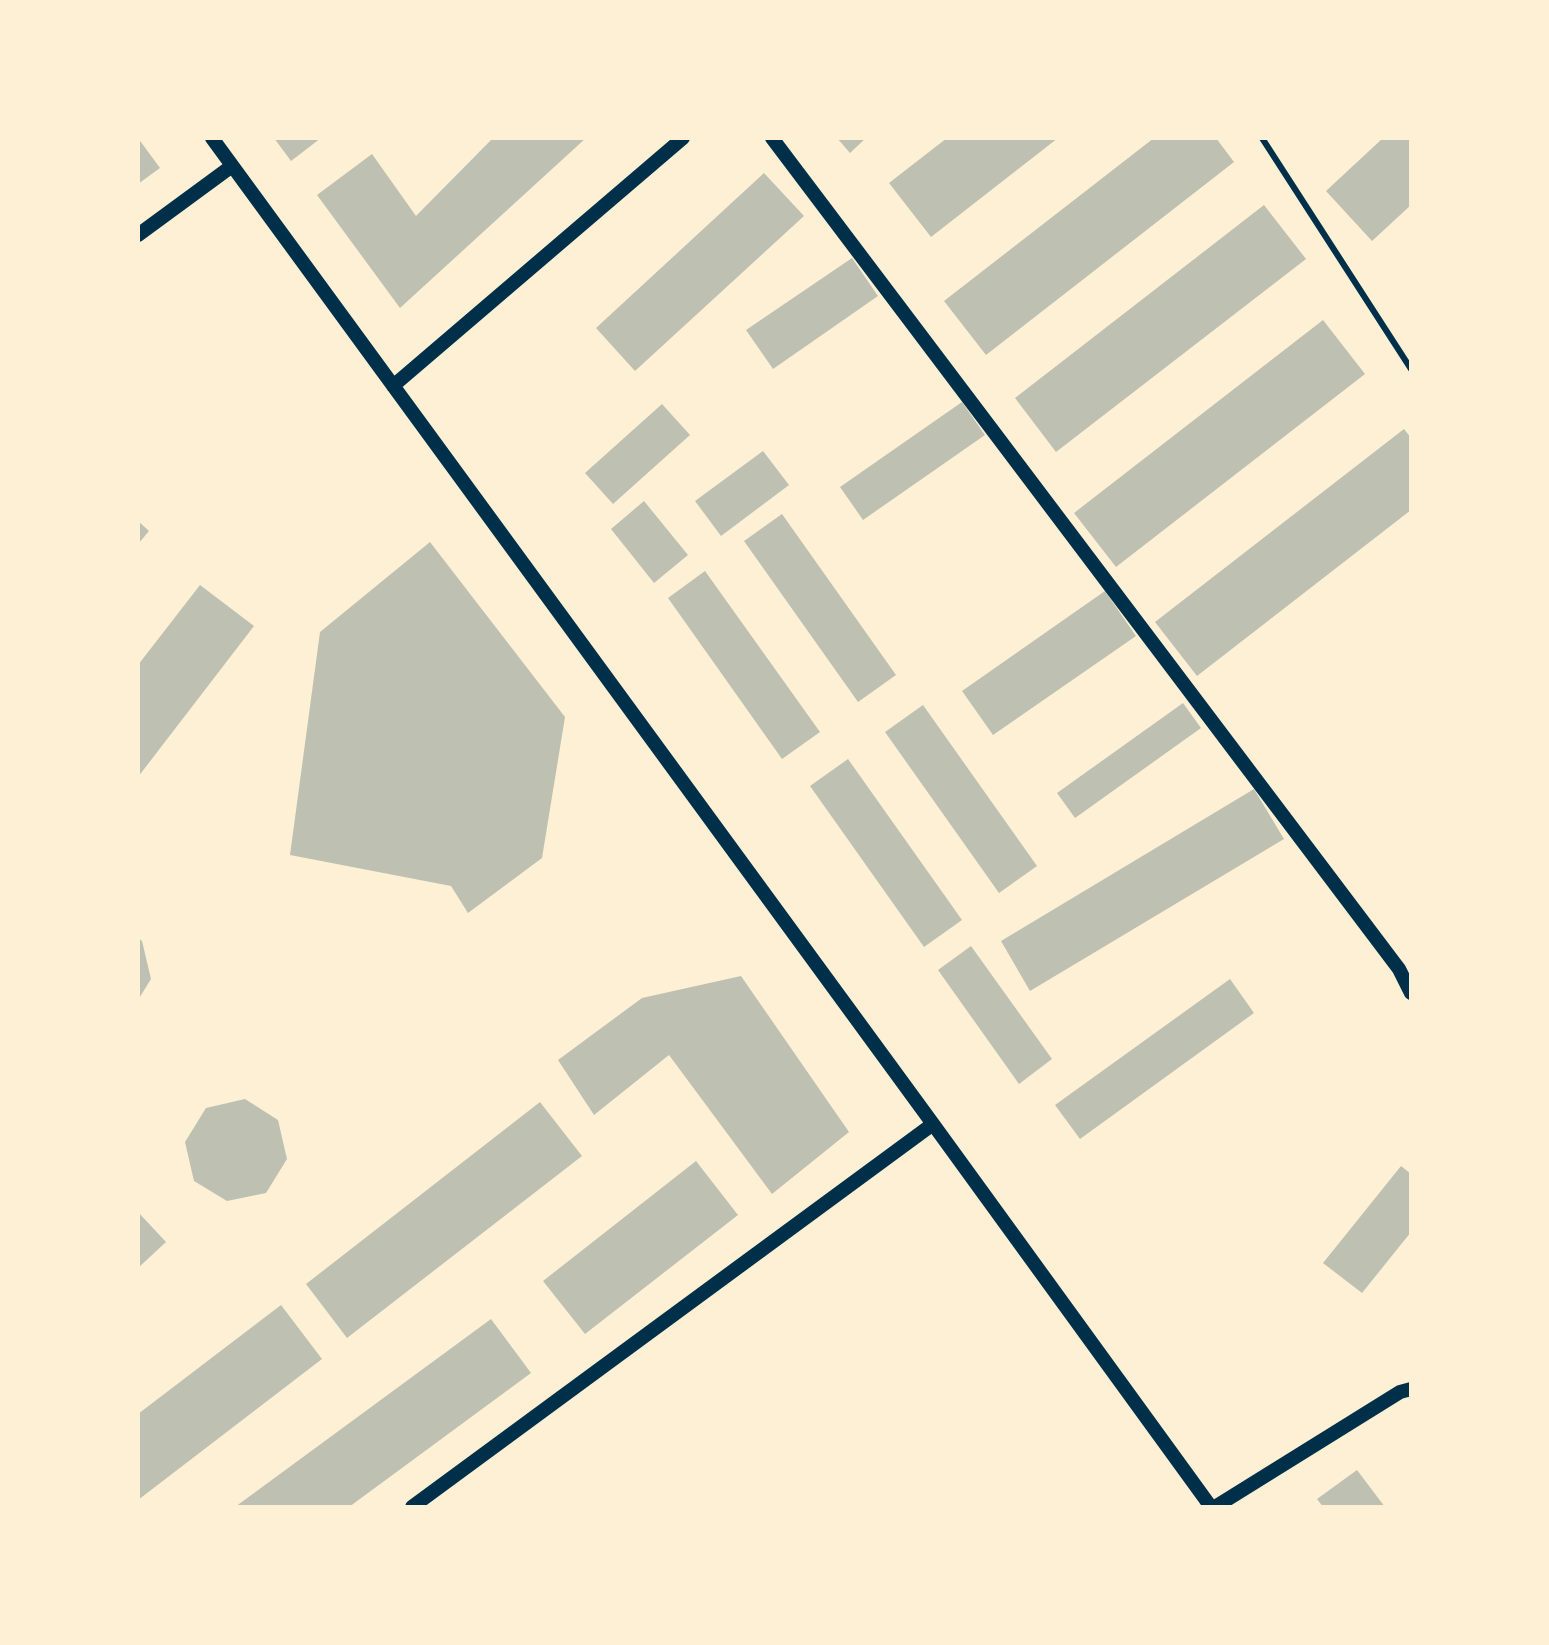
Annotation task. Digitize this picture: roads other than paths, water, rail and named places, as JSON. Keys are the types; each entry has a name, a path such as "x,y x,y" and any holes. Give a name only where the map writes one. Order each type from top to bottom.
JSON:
{"street":[{"path":"212,138 1213,1507 1400,1392 1411,1389"},
{"path":"393,386 683,138"},
{"path":"772,138 1390,956 1411,993"},
{"path":"138,235 232,166"},
{"path":"412,1507 933,1124"}],"lane":[{"path":"1262,138 1411,369"}]}
